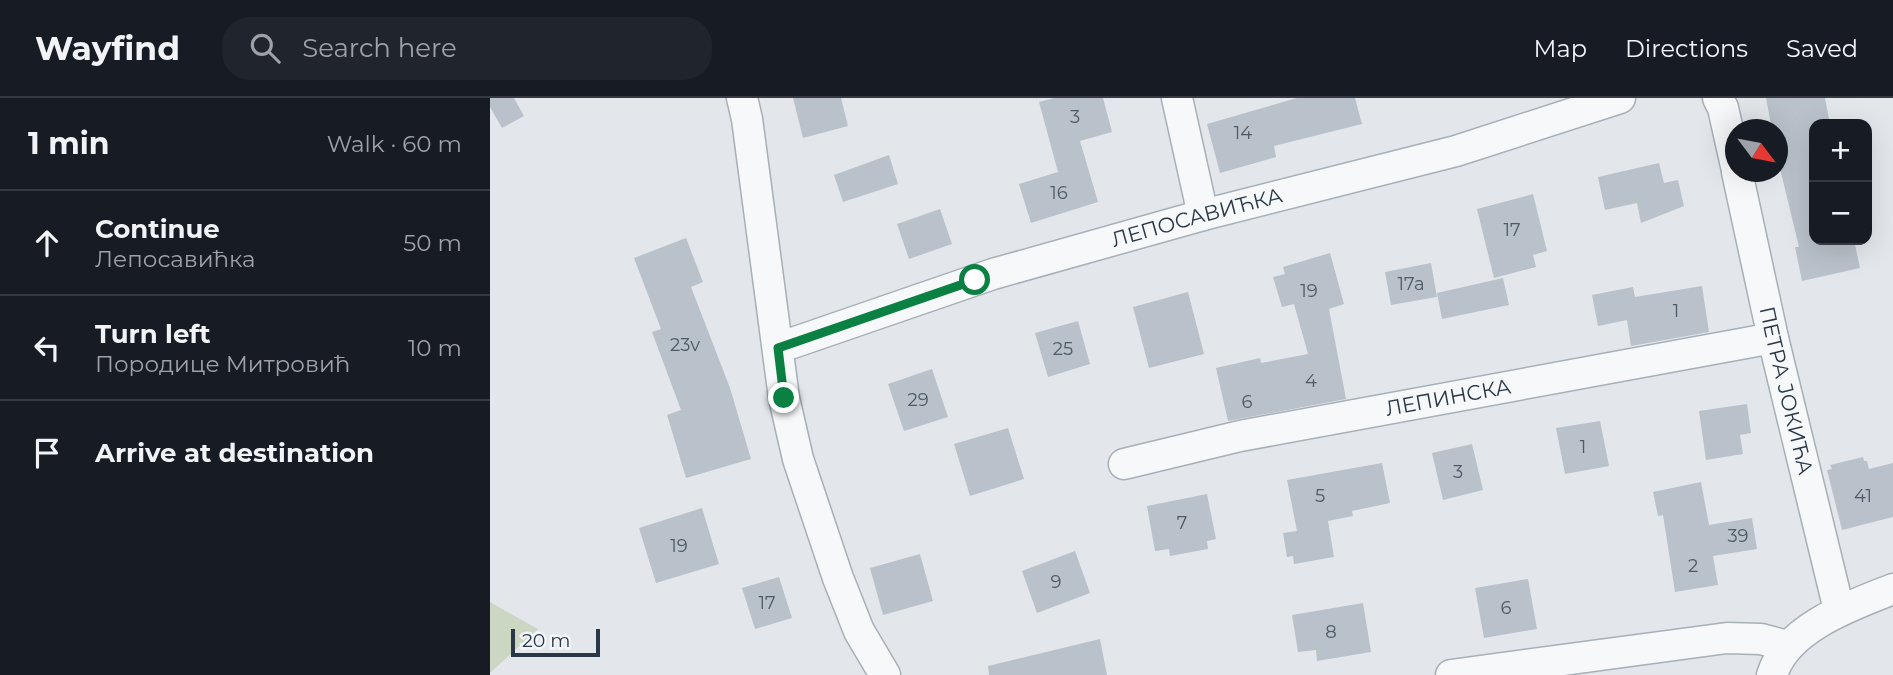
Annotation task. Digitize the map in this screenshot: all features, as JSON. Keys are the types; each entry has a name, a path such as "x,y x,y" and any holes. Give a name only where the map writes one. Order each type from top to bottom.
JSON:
{"street":[{"path":"742,98 784,398 798,459 838,579 859,631 886,675"},
{"path":"1177,98 1203,215"},
{"path":"1718,98 1725,119"},
{"name":"ЛЕПОСАВИЋКА","path":"778,348 993,274 1203,215 1456,151 1611,99"},
{"name":"ПЕТРА ЈОКИЋА","path":"1739,182 1773,338 1839,610"},
{"name":"ЛЕПИНСКА","path":"1124,464 1240,436 1773,338"},
{"path":"1772,675 1787,646 1839,610 1893,589"},
{"path":"1451,675 1727,638 1761,639 1787,646"}],"green space":[{"path":"490,602 538,629 490,673"}],"building":[{"path":"490,98 514,98 524,116 502,128 490,107"},
{"path":"793,98 841,98 848,126 803,138"},
{"path":"1054,98 1103,98 1112,132 1080,141 1098,202 1031,223 1019,184 1058,172 1039,102"},
{"path":"1297,98 1355,98 1362,124 1274,146 1276,157 1220,173 1207,124"},
{"path":"1766,98 1825,98 1829,119 1809,119 1809,245 1855,245 1860,268 1802,281 1795,247 1799,247 1783,182 1788,182 1788,119 1770,119"},
{"path":"889,155 898,184 843,202 834,175"},
{"path":"1659,163 1664,183 1678,180 1684,206 1641,223 1637,203 1605,210 1598,177"},
{"path":"1533,194 1547,251 1533,255 1536,267 1494,278 1477,209"},
{"path":"940,209 952,244 909,259 897,224"},
{"path":"686,238 703,282 691,287 730,388 751,459 686,478 667,415 681,410 652,332 661,329 634,258"},
{"path":"1330,253 1344,304 1329,309 1346,399 1228,421 1216,368 1260,358 1261,363 1308,354 1294,304 1282,307 1273,277 1285,274 1283,267"},
{"path":"1431,263 1437,297 1391,305 1385,272"},
{"path":"1503,278 1509,305 1442,319 1437,293"},
{"path":"1702,286 1709,332 1631,346 1627,320 1598,326 1592,295 1633,287 1635,297"},
{"path":"1188,292 1204,354 1149,368 1133,307"},
{"path":"1078,321 1090,364 1048,377 1035,333"},
{"path":"932,369 948,417 904,431 888,384"},
{"path":"1747,404 1751,433 1740,435 1743,454 1706,460 1699,411"},
{"path":"1600,421 1609,466 1565,474 1556,428"},
{"path":"1008,428 1024,479 970,496 954,444"},
{"path":"1472,444 1483,490 1443,500 1432,453"},
{"path":"1863,457 1869,469 1893,463 1893,517 1842,530 1827,470 1832,469 1830,465"},
{"path":"1382,463 1390,503 1352,511 1353,516 1328,521 1334,557 1294,564 1293,556 1287,557 1283,533 1297,531 1287,480"},
{"path":"1701,482 1709,525 1752,518 1757,549 1713,556 1718,585 1675,592 1663,515 1658,516 1653,492"},
{"path":"1207,494 1216,539 1207,541 1208,549 1170,556 1169,549 1155,551 1147,506"},
{"path":"702,508 719,564 656,583 639,528"},
{"path":"1075,551 1090,593 1037,613 1022,571"},
{"path":"920,554 933,601 883,615 870,568"},
{"path":"779,577 792,618 755,629 742,588"},
{"path":"1528,579 1537,629 1484,638 1475,588"},
{"path":"1363,603 1371,652 1317,661 1316,650 1298,652 1292,615"},
{"path":"1100,639 1107,675 989,675 988,666"}],"route":[{"path":"784,398 778,348 975,280"}]}
